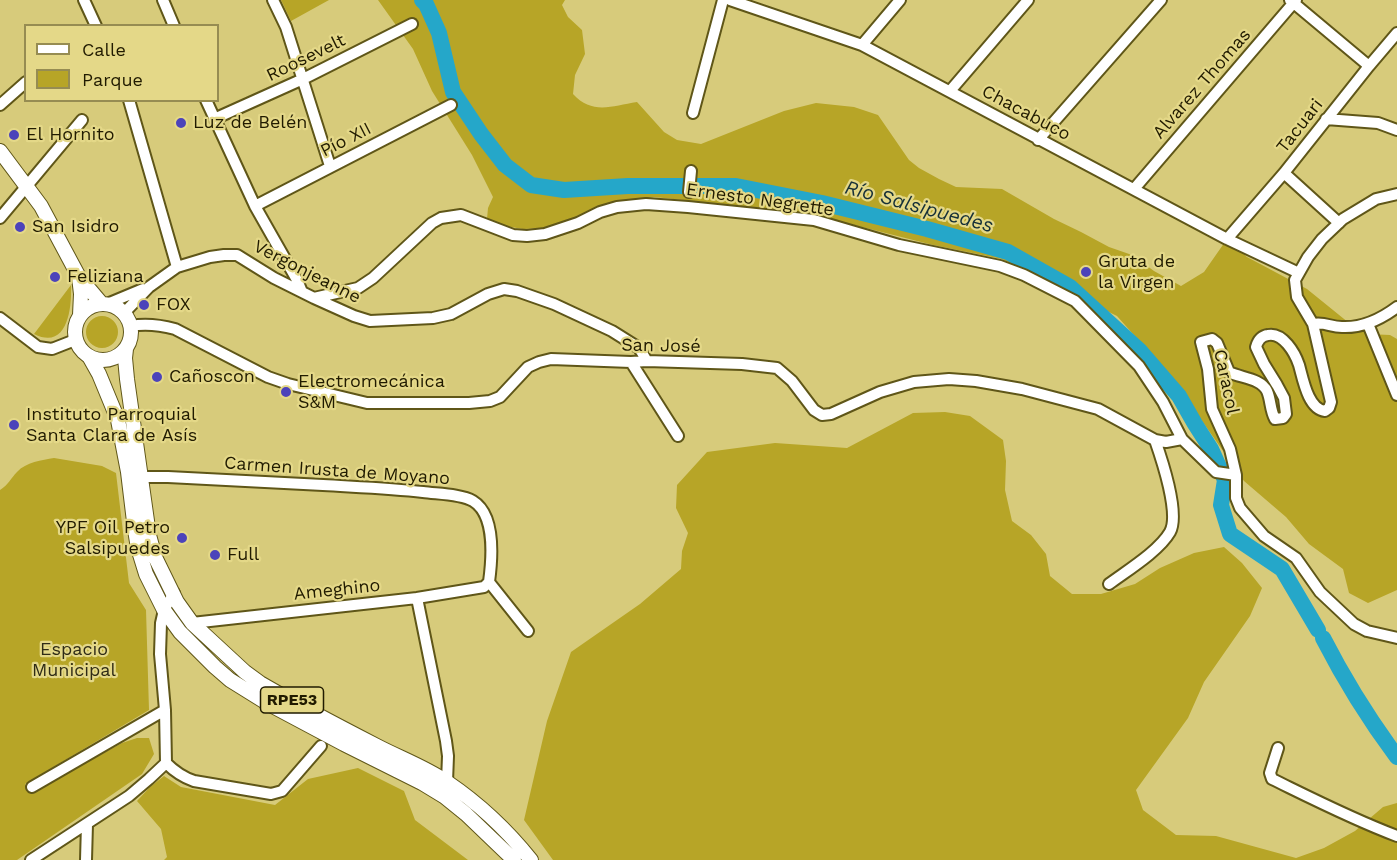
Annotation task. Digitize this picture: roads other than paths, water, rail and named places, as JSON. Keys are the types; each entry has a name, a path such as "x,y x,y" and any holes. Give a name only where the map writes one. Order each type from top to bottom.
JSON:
{"main road":[{"path":"0,151 51,222 79,277 104,304"},
{"path":"75,340 75,327 80,315 79,277"},
{"path":"80,315 93,305 104,304 113,305 127,319"},
{"name":"RPE53","path":"127,319 129,342 125,358 136,473 138,548 146,574 164,610 180,632 230,680 267,703 445,797 514,860"},
{"name":"RPE53","path":"75,340 81,350 90,357 118,420 136,473 155,558 177,602 192,623 260,683 447,782 487,813 513,838 531,860"},
{"path":"90,357 105,360 113,358 126,349"}],"street":[{"path":"84,0 95,24"},
{"path":"164,0 173,24"},
{"path":"273,0 286,27 330,166"},
{"path":"693,113 723,0"},
{"name":"Chacabuco","path":"730,0 862,45 1227,239 1299,273"},
{"path":"758,10 766,0"},
{"path":"862,45 900,0"},
{"path":"950,91 1028,0"},
{"path":"1038,140 1161,0"},
{"path":"1293,1 1369,66"},
{"name":"Alvarez Thomas","path":"1134,189 1293,1"},
{"name":"Roosevelt","path":"214,119 303,80 412,24"},
{"name":"Tacuari","path":"1227,239 1284,173 1397,33"},
{"path":"0,105 24,84"},
{"path":"130,102 177,267"},
{"path":"207,102 255,206 302,292"},
{"name":"Pío XII","path":"255,206 451,105"},
{"path":"1326,119 1378,123 1397,130"},
{"path":"0,218 82,120"},
{"path":"689,192 691,171"},
{"path":"1284,173 1339,223"},
{"path":"1299,273 1322,239 1343,219 1376,199 1397,194"},
{"name":"Ernesto Negrette","path":"314,298 358,288 373,278 432,223 441,218 461,215 513,235 527,236 545,234 617,207 646,204 814,220 899,245 1000,266 1024,275 1075,301 1139,366 1163,402 1182,439 1216,472 1236,475"},
{"name":"Vergonjeanne","path":"104,304 149,287 177,267 210,257 237,255 274,278 314,298 370,321 433,318 452,314 488,294 504,289 517,291 554,304 612,331 639,348 647,361"},
{"name":"Caracol","path":"1236,475 1230,448 1212,409 1208,369 1201,342 1212,339 1218,343 1229,372 1259,382 1267,390 1275,419 1283,418 1286,414 1284,398 1256,347 1262,337 1270,334 1276,335 1285,341 1298,363 1304,387 1315,406 1319,411 1325,411 1331,402 1313,324 1297,297 1295,280 1299,273"},
{"name":"Vergonjeanne","path":"127,319 149,287"},
{"path":"1313,324 1321,323 1341,328 1368,324 1397,307"},
{"path":"0,318 38,347 52,349 75,340"},
{"name":"San José","path":"127,319 175,328 268,377 367,404 490,401 500,397 528,367 551,359 742,364 777,368 792,381 814,410 822,415 831,414 880,392 914,382 949,379 976,381 1022,389 1098,409 1155,440"},
{"path":"1368,324 1397,395"},
{"path":"631,362 678,436"},
{"path":"1155,440 1166,442 1182,439"},
{"path":"1109,584 1160,546 1171,530 1174,520 1166,470 1155,440"},
{"name":"Carmen Irusta de Moyano","path":"136,473 168,477 404,490 459,496 473,501 481,509 487,521 492,540 492,562 487,585"},
{"path":"1236,475 1236,498 1240,508 1264,536 1296,558 1320,592 1354,624 1367,631 1397,638"},
{"path":"487,585 528,631"},
{"name":"Ameghino","path":"192,623 417,598 487,585"},
{"path":"174,593 164,610 161,623 160,654 165,710 166,763 172,770 194,781 271,794 282,791 321,746"},
{"path":"417,598 446,741 447,782"},
{"path":"32,787 165,710"},
{"path":"1278,748 1270,773 1272,779 1397,836"},
{"path":"31,860 129,796 166,763"},
{"path":"86,860 87,824"}],"waterway":[{"name":"Río Salsipuedes","path":"422,0 439,33 453,92 505,165 531,185 564,190 628,186 736,186 822,203 1008,252 1070,287 1140,351 1179,396 1211,449 1225,480 1221,505 1230,534 1282,569 1318,630"},
{"name":"Río Salsipuedes","path":"1323,638 1357,699 1397,757"}],"place":[{"name":"Luz de Belén","path":"181,123"},
{"name":"El Hornito","path":"14,135"},
{"name":"San Isidro","path":"20,227"},
{"name":"Gruta de la Virgen","path":"1086,272"},
{"name":"Feliziana","path":"55,277"},
{"name":"FOX","path":"144,305"},
{"name":"Cañoscon","path":"157,377"},
{"name":"Electromecánica S&M","path":"286,392"},
{"name":"Instituto Parroquial Santa Clara de Asís","path":"14,425"},
{"name":"YPF Oil Petro Salsipuedes","path":"182,538"},
{"name":"Full","path":"215,555"}],"park label":[{"name":"Espacio Municipal","path":"74,660"}]}
